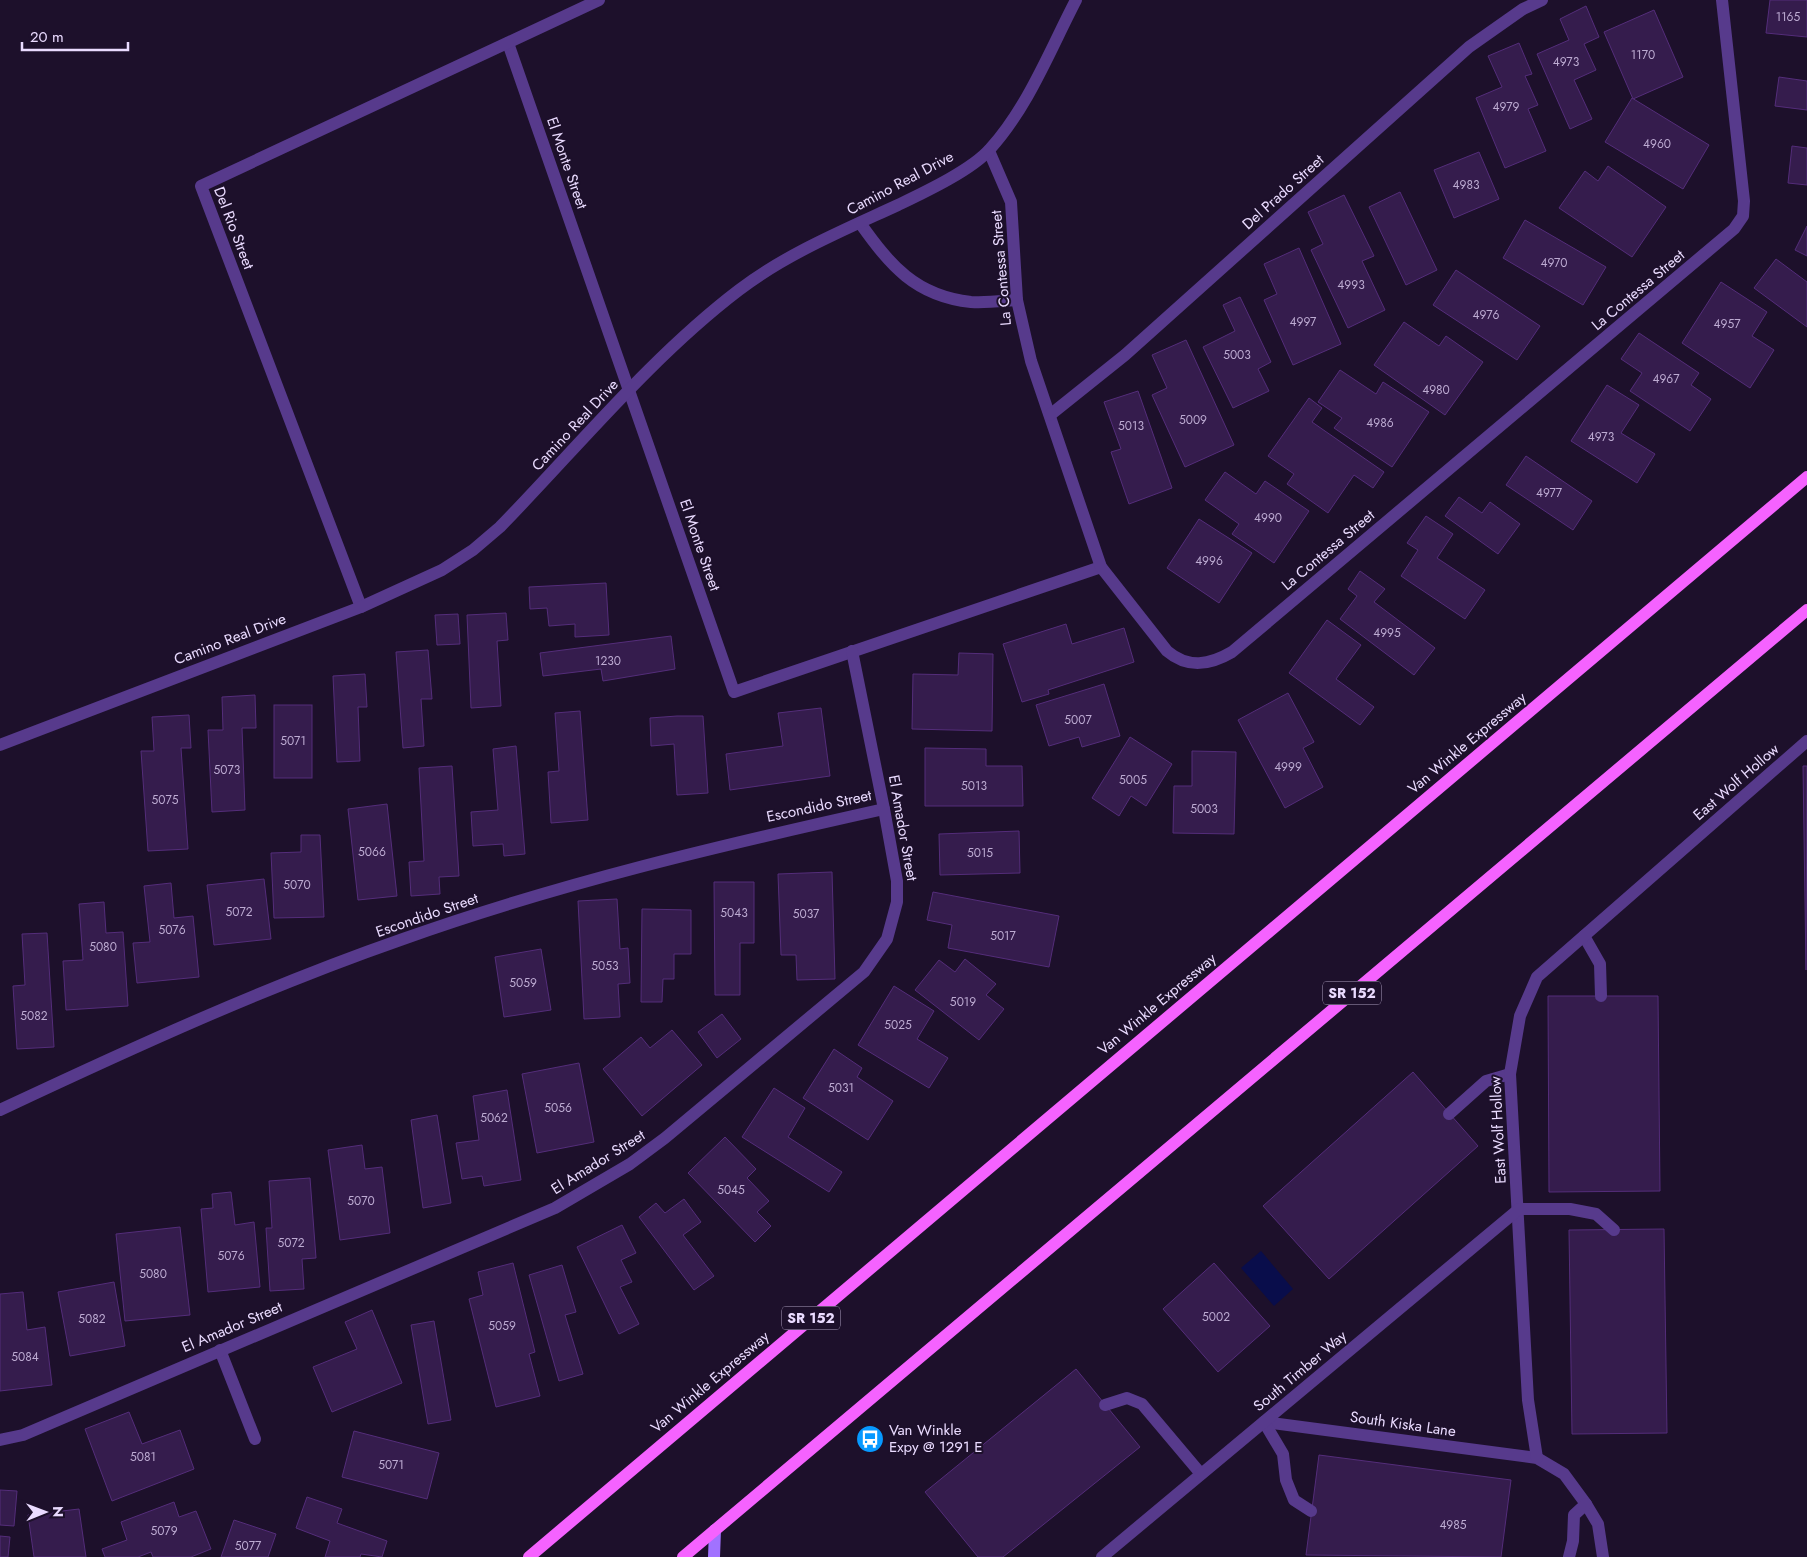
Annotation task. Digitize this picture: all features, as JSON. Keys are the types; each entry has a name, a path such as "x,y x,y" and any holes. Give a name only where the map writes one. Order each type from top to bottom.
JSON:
{"main road":[{"name":"Van Winkle Expressway","path":"529,1557 1807,477"},
{"name":"SR 152","path":"683,1557 1807,610"},
{"path":"714,1530 714,1557"}],"street":[{"name":"Del Rio Street","path":"361,607 201,186 599,0"},
{"name":"Camino Real Drive","path":"0,745 361,607 442,570 473,550 500,527 677,341 741,288 783,262 953,176 989,151 1011,124 1076,0"},
{"name":"Del Prado Street","path":"1050,415 1125,356 1469,47 1523,9 1542,0"},
{"name":"La Contessa Street","path":"989,151 1011,202 1017,300 1031,361 1101,567 1167,651 1176,659 1198,664 1211,663 1239,645 1721,242 1743,216 1744,201 1722,0"},
{"name":"El Monte Street","path":"508,43 734,692 1101,567"},
{"path":"860,222 885,258 903,275 925,288 948,297 972,302 1017,300"},
{"name":"El Amador Street","path":"0,1440 23,1435 555,1208 630,1164 665,1138 864,972 877,957 887,939 897,902 895,862 852,652"},
{"name":"East Wolf Hollow","path":"1537,1458 1528,1400 1510,1074 1520,1016 1537,977 1807,742"},
{"name":"Escondido Street","path":"0,1110 116,1056 258,994 402,939 619,872 728,843 884,809"},
{"path":"1584,936 1600,964 1601,996"},
{"path":"1449,1114 1486,1081 1510,1074"},
{"path":"1518,1209 1570,1209 1596,1214 1614,1230"},
{"name":"South Timber Way","path":"1102,1557 1518,1209"},
{"path":"220,1350 255,1439"},
{"path":"1105,1405 1127,1398 1142,1404 1201,1474"},
{"path":"1264,1422 1283,1454 1286,1480 1294,1500 1311,1511"},
{"name":"South Kiska Lane","path":"1264,1422 1537,1458"},
{"path":"1537,1458 1564,1474 1586,1504 1598,1524 1603,1557"},
{"path":"1569,1557 1573,1541 1574,1515 1586,1504"}],"shaded area":[{"path":"1261,1251 1293,1289 1274,1306 1241,1268"}],"building":[{"path":"1770,0 1807,0 1807,37 1766,33"},
{"path":"1586,6 1599,37 1584,44 1596,70 1574,80 1592,119 1570,129 1537,54 1569,40 1560,19"},
{"path":"1654,10 1683,77 1633,99 1604,32"},
{"path":"1519,43 1532,74 1525,76 1538,105 1528,109 1546,151 1505,168 1476,98 1502,87 1488,56"},
{"path":"1779,77 1807,81 1807,110 1775,106"},
{"path":"1632,98 1709,145 1683,189 1605,142"},
{"path":"1792,146 1807,148 1807,185 1788,183"},
{"path":"1479,152 1499,199 1454,218 1434,170"},
{"path":"1608,166 1666,207 1632,257 1559,208 1585,171 1598,181"},
{"path":"1400,192 1437,270 1406,285 1369,207"},
{"path":"1344,195 1374,256 1362,261 1385,310 1348,328 1311,250 1323,244 1308,212"},
{"path":"1525,220 1606,267 1583,305 1503,258"},
{"path":"1807,226 1807,256 1795,250"},
{"path":"1299,248 1341,344 1293,365 1264,300 1277,294 1264,264"},
{"path":"1776,259 1807,282 1807,327 1754,288"},
{"path":"1456,270 1540,326 1517,360 1433,305"},
{"path":"1721,282 1767,312 1752,336 1774,350 1750,388 1682,343"},
{"path":"1240,297 1271,362 1258,369 1269,391 1233,408 1203,347 1235,331 1223,305"},
{"path":"1404,322 1439,346 1446,336 1483,362 1445,415 1374,365"},
{"path":"1639,333 1699,373 1691,385 1711,399 1690,431 1630,391 1642,373 1621,359"},
{"path":"1186,340 1234,445 1185,467 1152,395 1167,388 1152,355"},
{"path":"1340,370 1376,394 1383,382 1429,412 1392,467 1334,428 1342,418 1318,402"},
{"path":"1607,385 1639,405 1621,433 1655,454 1637,483 1571,441"},
{"path":"1138,391 1172,488 1129,504 1111,452 1121,449 1104,402"},
{"path":"1309,398 1322,408 1312,422 1384,472 1373,488 1354,475 1328,513 1287,484 1294,474 1268,456"},
{"path":"1526,456 1592,501 1573,530 1506,485"},
{"path":"1225,472 1256,494 1265,481 1309,511 1274,563 1232,534 1239,524 1205,500"},
{"path":"1459,497 1482,513 1490,502 1520,524 1498,554 1445,516"},
{"path":"1426,516 1453,534 1437,558 1485,590 1465,619 1401,576 1418,550 1407,543"},
{"path":"1199,519 1252,553 1219,603 1167,568"},
{"path":"1360,571 1385,589 1374,602 1435,648 1414,675 1340,619 1357,596 1348,589"},
{"path":"606,583 609,635 575,637 575,624 549,626 547,608 530,609 529,587"},
{"path":"506,613 508,640 497,641 501,706 471,708 467,615"},
{"path":"458,614 460,644 437,645 435,615"},
{"path":"1327,620 1361,645 1336,679 1374,707 1360,725 1289,673"},
{"path":"1066,624 1072,644 1124,628 1134,662 1048,690 1049,694 1022,702 1003,644"},
{"path":"671,636 675,669 603,681 601,669 543,676 540,653"},
{"path":"428,650 432,699 421,699 424,746 403,748 396,652"},
{"path":"959,653 993,654 992,731 912,729 913,674 958,675"},
{"path":"365,674 367,707 358,707 360,761 337,762 333,676"},
{"path":"1104,684 1120,736 1082,747 1079,737 1049,746 1036,705"},
{"path":"1288,693 1314,742 1303,748 1323,787 1285,808 1238,720"},
{"path":"255,695 256,728 242,728 245,810 212,812 208,730 223,730 222,697"},
{"path":"274,705 312,705 312,778 274,778"},
{"path":"821,708 830,776 730,790 726,754 783,746 778,713"},
{"path":"580,711 588,820 551,823 548,772 559,771 555,713"},
{"path":"189,715 191,748 181,748 188,849 148,851 141,751 154,751 152,717"},
{"path":"703,716 708,793 677,795 674,744 651,746 650,718"},
{"path":"1130,737 1172,764 1146,806 1131,796 1119,816 1092,798"},
{"path":"516,746 525,854 504,856 503,844 473,846 471,812 498,810 493,749"},
{"path":"925,748 986,749 986,766 1022,766 1023,806 925,806"},
{"path":"1192,751 1236,752 1234,834 1173,833 1174,786 1192,786"},
{"path":"452,766 459,876 439,877 440,894 411,896 409,862 424,861 419,768"},
{"path":"1803,766 1807,766 1806,970"},
{"path":"387,804 397,896 358,900 348,809"},
{"path":"1019,831 1020,873 940,875 939,834"},
{"path":"301,835 320,835 324,917 274,918 271,853 301,852"},
{"path":"832,872 835,979 797,980 796,955 781,955 778,874"},
{"path":"264,879 271,939 214,945 207,885"},
{"path":"714,882 754,882 754,943 740,943 740,995 715,995"},
{"path":"171,883 174,918 193,916 199,977 137,983 133,943 150,942 144,886"},
{"path":"933,892 1059,916 1049,967 948,948 952,925 927,920"},
{"path":"617,899 620,949 628,948 630,983 618,984 620,1017 584,1019 578,901"},
{"path":"104,902 106,933 123,932 128,1006 66,1010 63,961 83,960 79,904"},
{"path":"642,909 691,910 691,954 674,954 674,979 663,979 662,1002 641,1002"},
{"path":"47,933 54,1047 17,1049 13,986 25,985 22,934"},
{"path":"541,949 551,1010 504,1017 495,957"},
{"path":"965,959 996,984 986,995 1004,1009 979,1040 915,990 939,960 955,972"},
{"path":"894,986 934,1011 917,1039 948,1058 929,1088 858,1045"},
{"path":"1548,996 1658,996 1660,1191 1549,1192"},
{"path":"722,1014 741,1039 717,1058 698,1032"},
{"path":"672,1030 702,1065 642,1116 603,1069 641,1037 650,1048"},
{"path":"834,1049 862,1068 857,1077 893,1101 868,1140 803,1098"},
{"path":"579,1063 594,1142 537,1153 522,1074"},
{"path":"1413,1072 1478,1146 1329,1279 1263,1206"},
{"path":"774,1088 805,1108 788,1137 842,1172 829,1192 742,1137"},
{"path":"507,1090 521,1180 484,1186 482,1176 462,1179 456,1143 479,1140 473,1096"},
{"path":"437,1115 451,1203 423,1208 411,1120"},
{"path":"725,1137 756,1169 747,1178 769,1201 757,1212 771,1226 755,1242 688,1173"},
{"path":"362,1145 365,1169 382,1167 390,1233 340,1240 328,1150"},
{"path":"310,1178 316,1258 302,1259 304,1289 270,1291 266,1228 272,1228 269,1181"},
{"path":"231,1192 235,1225 254,1222 260,1287 208,1292 201,1209 213,1208 212,1194"},
{"path":"684,1199 701,1222 683,1235 714,1276 694,1290 639,1217 656,1203 665,1213"},
{"path":"622,1225 636,1253 621,1260 632,1282 620,1287 639,1324 619,1334 577,1247"},
{"path":"180,1227 190,1315 125,1321 116,1234"},
{"path":"1664,1229 1667,1433 1572,1434 1569,1230"},
{"path":"513,1263 535,1352 529,1354 540,1396 496,1407 469,1299 483,1295 478,1272"},
{"path":"1214,1263 1270,1326 1218,1372 1163,1309"},
{"path":"562,1265 576,1312 565,1315 583,1374 559,1381 529,1275"},
{"path":"114,1282 125,1346 70,1356 58,1292"},
{"path":"23,1292 27,1330 45,1327 52,1385 0,1391 0,1294"},
{"path":"372,1310 402,1383 332,1412 313,1367 357,1349 345,1322"},
{"path":"434,1321 451,1420 428,1424 411,1325"},
{"path":"1076,1369 1140,1447 1003,1557 978,1557 925,1492"},
{"path":"129,1412 142,1444 180,1430 194,1469 112,1501 85,1429"},
{"path":"354,1431 439,1453 427,1499 342,1477"},
{"path":"1319,1455 1511,1480 1501,1557 1306,1555"},
{"path":"0,1490 17,1491 14,1526 0,1525"},
{"path":"307,1497 342,1509 337,1523 387,1541 382,1557 361,1554 360,1557 325,1557 330,1541 296,1528"},
{"path":"174,1502 179,1517 196,1511 211,1549 191,1557 153,1557 151,1552 138,1557 105,1557 102,1549 127,1540 121,1522"},
{"path":"79,1509 86,1557 34,1557 28,1515"},
{"path":"234,1520 276,1534 268,1557 221,1557"},
{"path":"0,1536 10,1537 8,1557 0,1557"}],"place":[{"name":"Van Winkle Expy @ 1291 E","path":"870,1439"}]}
